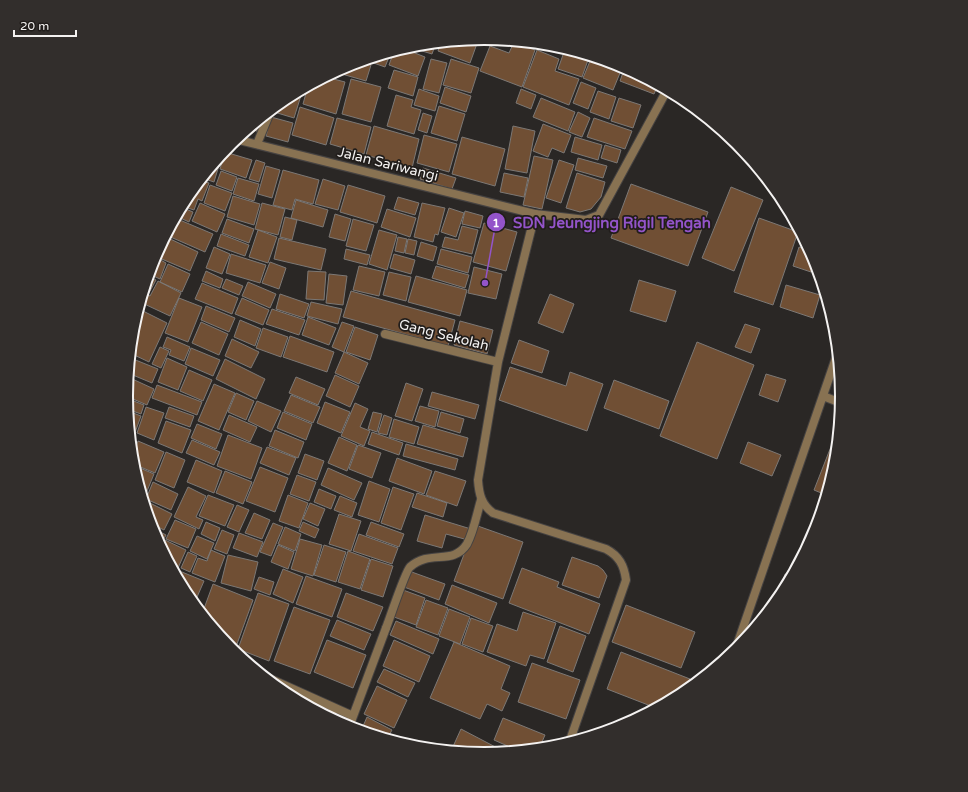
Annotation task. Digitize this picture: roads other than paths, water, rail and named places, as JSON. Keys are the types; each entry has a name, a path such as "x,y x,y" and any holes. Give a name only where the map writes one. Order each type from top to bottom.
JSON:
{"street":[{"name":"Jalan Sariwangi","path":"243,141 535,214 586,220 599,215 664,95"},
{"path":"256,144 266,121"},
{"path":"351,721 409,568 420,560 454,556 459,553 469,538 481,500 478,480 498,362 535,214"},
{"name":"Gang Sekolah","path":"385,334 498,362"},
{"path":"741,635 833,366"},
{"path":"823,396 835,401"},
{"path":"481,500 493,513 606,549 616,554 624,570 626,580 572,736"},
{"path":"287,686 353,716"},
{"path":"332,712 334,708"}],"place":[{"name":"SDN Jeungjing Rigil Tengah","path":"485,283"}]}
